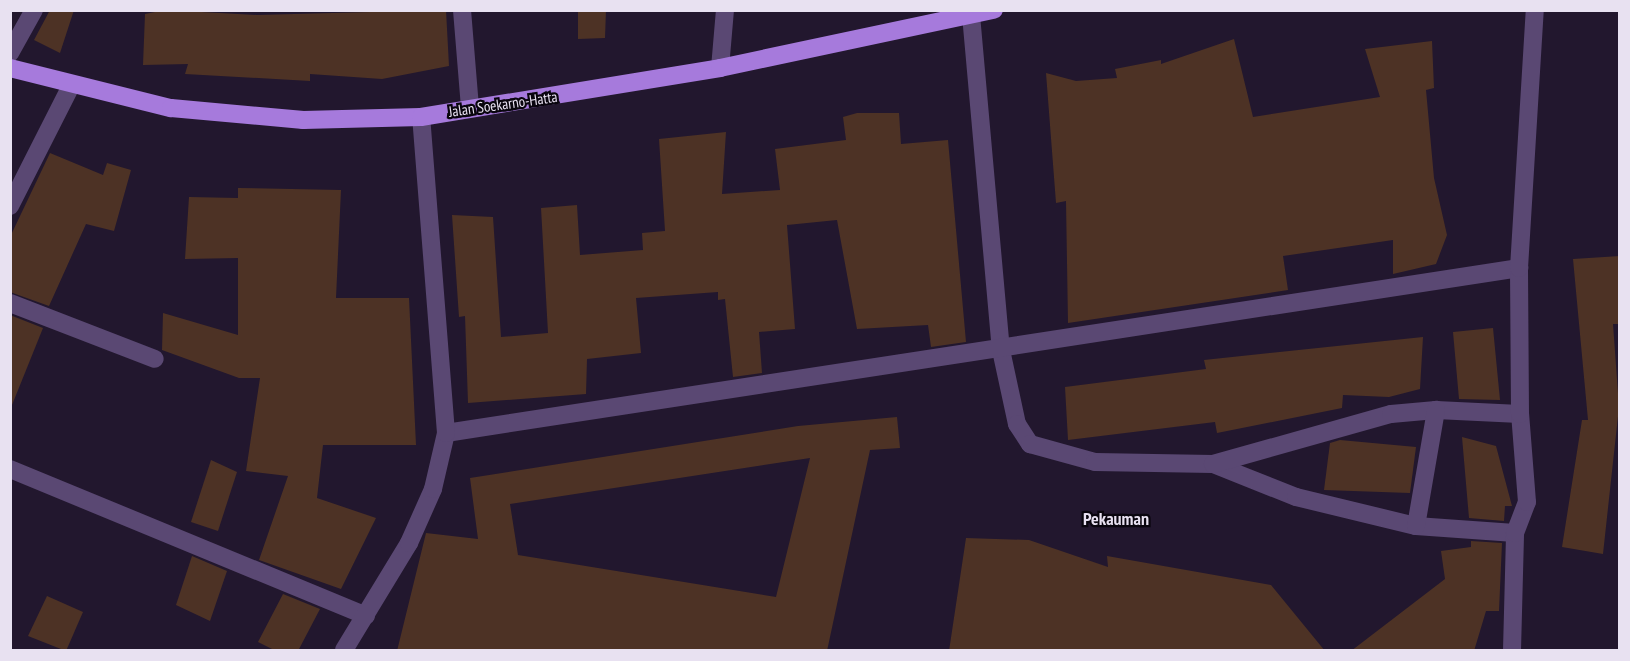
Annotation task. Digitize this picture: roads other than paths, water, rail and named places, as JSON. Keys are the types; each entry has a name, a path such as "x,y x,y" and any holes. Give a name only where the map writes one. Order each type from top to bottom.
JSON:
{"highway":[{"name":"Jalan Soekarno-Hatta","path":"10,68 71,86 171,108 303,120 421,117 470,107 720,68 994,10"}],"street":[{"path":"10,53 34,10"},
{"path":"462,10 470,107"},
{"path":"720,68 725,10"},
{"path":"1512,651 1515,533 1527,502 1520,414 1519,268 1535,10"},
{"path":"971,15 1001,350 1017,424 1030,444 1095,462 1213,464 1390,414 1436,410 1520,414"},
{"path":"10,206 71,86"},
{"path":"344,651 366,616 433,489 446,433 421,117"},
{"path":"446,433 1001,350 1519,268"},
{"path":"10,303 154,359"},
{"path":"1416,526 1436,410"},
{"path":"1213,464 1296,496 1416,526 1515,533"},
{"path":"10,469 366,616"}],"district":[{"name":"Pekauman","path":"1116,519"}]}
